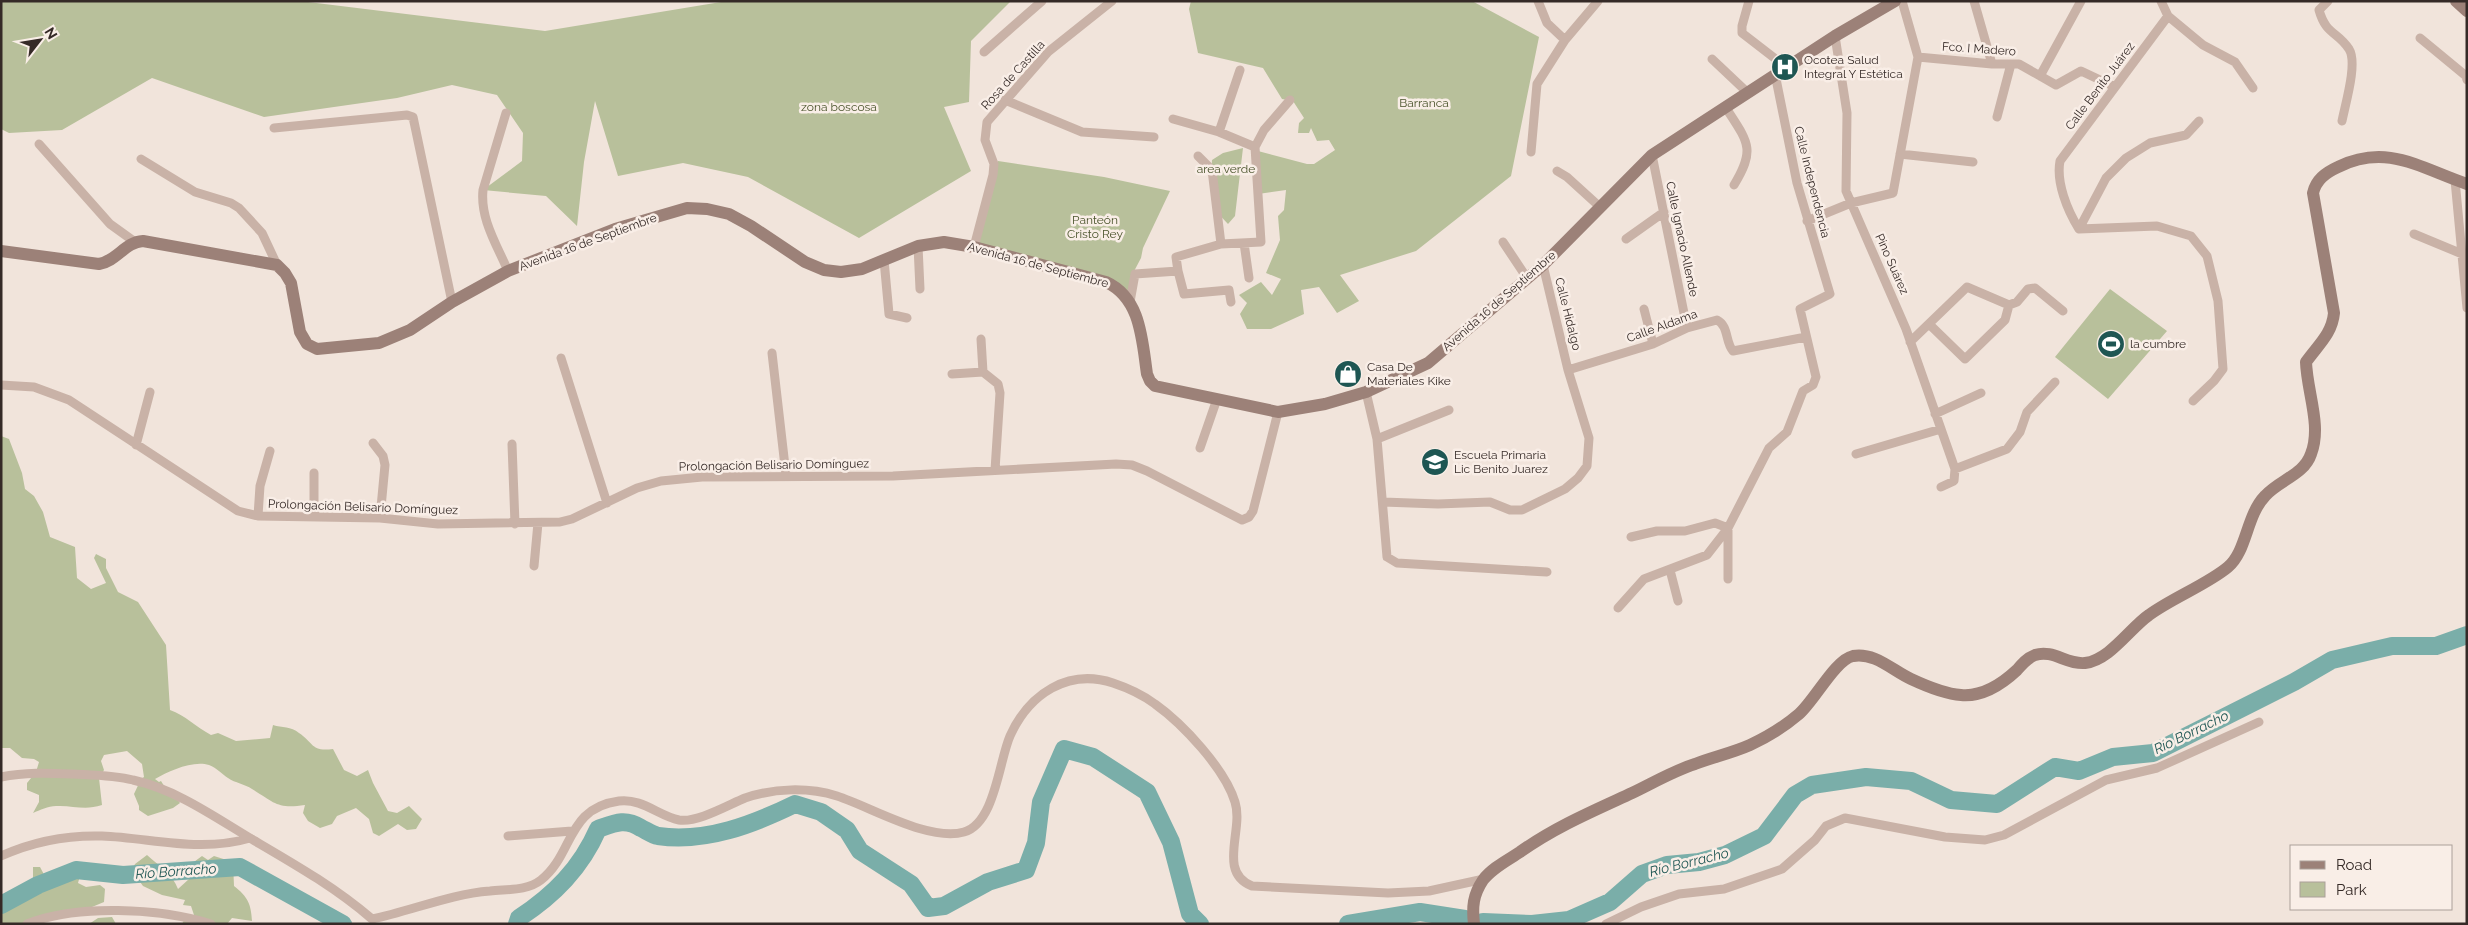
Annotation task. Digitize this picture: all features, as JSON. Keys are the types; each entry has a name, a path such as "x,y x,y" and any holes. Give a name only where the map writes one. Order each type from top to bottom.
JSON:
{"street":[{"path":"984,52 1042,1"},
{"name":"Rosa de Castilla","path":"974,247 993,175 994,164 985,140 987,122 1048,52 1112,1"},
{"path":"1538,1 1547,23 1565,40"},
{"path":"1531,152 1537,84 1565,40 1598,1"},
{"path":"1749,1 1742,33 1786,67"},
{"name":"Avenida 16 de Septiembre","path":"277,264 291,284 300,332 307,344 317,349 379,343 410,330 452,302 508,271 615,229 686,208 707,209 729,214 751,226 805,262 824,270 841,272 862,269 918,246 944,242 974,247 1106,282 1119,288 1130,302 1139,327 1150,380 1163,388 1278,412 1324,404 1366,392 1428,363 1542,265 1652,155 1786,67 1895,1"},
{"path":"1807,221 1851,203 1893,193 1918,57 1902,1"},
{"path":"1974,1 1992,64"},
{"path":"2040,76 2081,1"},
{"path":"2162,1 2168,16 2203,45 2234,62 2253,88"},
{"path":"2328,1 2319,10 2323,24 2349,50 2353,63 2342,121"},
{"path":"2456,1 2467,11"},
{"name":"Calle Benito Juárez","path":"2079,229 2072,218 2058,174 2060,161 2168,16"},
{"name":"Pino Suárez","path":"1835,36 1847,113 1846,192 1910,342 1955,469"},
{"path":"2420,38 2466,77"},
{"name":"Fco. I Madero","path":"1918,57 1992,64 2019,64 2056,85 2081,71 2115,87"},
{"path":"1712,59 1748,92"},
{"path":"1997,117 2011,64"},
{"path":"1219,132 1240,70"},
{"name":"Calle Independencia","path":"1775,74 1797,183 1830,294 1800,310 1806,337"},
{"path":"1005,100 1082,132 1154,136"},
{"path":"1231,302 1229,290 1184,294 1176,257 1221,244 1261,242 1255,147 1264,130 1290,100"},
{"path":"1726,108 1748,147 1746,166 1734,185"},
{"path":"506,113 483,190 482,202 483,212 508,271"},
{"path":"274,128 407,115 413,117 452,302"},
{"path":"1174,119 1219,132 1255,147"},
{"path":"2079,229 2106,178 2126,158 2150,143 2186,135 2200,121"},
{"path":"39,144 110,224 135,242 277,264"},
{"path":"1900,154 1973,162"},
{"name":"Calle Ignacio Allende","path":"1652,155 1687,328"},
{"path":"1198,156 1212,170 1221,244"},
{"path":"1,777 21,773 44,772 132,779 176,795 338,892 369,921 476,892 526,888 540,881 553,867 572,831 586,813 599,806 620,800 633,801 679,820 691,820 747,798 773,792 798,790 836,796 900,823 926,830 964,832 977,825 986,813 1011,735 1030,706 1051,687 1074,678 1110,682 1134,691 1155,704 1204,752 1227,784 1236,804 1237,826 1233,864 1235,873 1242,882 1252,886 1388,893 1436,890 1484,879 1542,836 1571,819 1674,772 1752,744 1778,729 1804,709 1839,664 1850,657 1863,656 1882,662 1910,678 1939,690 1961,695 1981,694 1998,686 2029,658 2037,654 2048,653 2084,663 2095,659 2111,650 2147,616 2229,566 2240,550 2246,530 2256,508 2266,494 2303,468 2310,458 2314,445 2315,431 2306,362 2327,338 2333,326 2334,313 2312,193 2316,181 2333,169 2351,160 2369,156 2389,156 2461,182 2467,308"},
{"path":"141,159 195,192 231,203 239,208 262,233 277,264"},
{"path":"1557,171 1567,177 1600,208"},
{"path":"1626,239 1664,212"},
{"path":"2079,229 2157,226 2191,236 2207,256 2218,302 2223,368 2214,381 2193,401"},
{"path":"2414,234 2464,255"},
{"path":"1,251 99,264 108,262 135,242"},
{"path":"1503,242 1527,278"},
{"path":"1244,243 1249,278"},
{"path":"918,246 920,290"},
{"path":"884,260 889,314 907,318"},
{"name":"Calle Hidalgo","path":"1383,502 1438,504 1490,502 1510,510 1522,510 1565,489 1578,478 1587,466 1590,450 1586,424 1568,370 1542,265"},
{"path":"1130,302 1135,274 1178,271"},
{"path":"1910,342 1967,287 2009,305 2017,302 2032,287 2063,311"},
{"path":"1930,324 1965,359 2005,320 2009,305"},
{"path":"1644,309 1653,344"},
{"name":"Calle Aldama","path":"1568,370 1653,344 1687,328 1713,321 1721,322 1730,348 1737,352 1806,337"},
{"path":"1618,608 1644,579 1707,555 1728,528 1769,448 1787,432 1803,391 1813,385 1816,377 1806,337"},
{"path":"981,339 984,372"},
{"path":"772,352 786,476"},
{"path":"561,358 607,503"},
{"path":"952,374 984,372 998,384 1000,393 995,470"},
{"path":"1941,487 1954,481 1955,469 2007,449 2020,432 2027,412 2055,382"},
{"name":"Prolongación Belisario Domínguez","path":"1,385 34,386 69,400 238,511 258,516 380,518 438,524 560,522 572,519 637,488 661,481 702,477 893,476 1116,464 1132,465 1242,520 1249,517 1253,511 1278,412"},
{"path":"136,445 150,392"},
{"path":"1366,392 1378,439 1387,557 1397,563 1547,572"},
{"path":"1935,414 1981,393"},
{"path":"1200,448 1218,399"},
{"path":"1378,439 1449,410"},
{"path":"1856,454 1941,429"},
{"path":"373,443 382,456 384,465 380,518"},
{"path":"512,444 515,524"},
{"path":"258,516 260,486 270,450"},
{"path":"314,473 314,517"},
{"path":"534,566 538,523"},
{"path":"1631,537 1657,531 1685,531 1715,523 1728,528"},
{"path":"1728,528 1728,579"},
{"path":"1670,570 1678,602"},
{"path":"1606,924 1641,907 1679,894 1724,888 1782,869 1814,840 1826,826 1845,818 1945,837 1985,840 2004,835 2106,780 2157,768 2259,722"},
{"path":"508,836 572,831"},
{"path":"1,856 40,841 60,838 102,836 203,846 233,843 250,838"},
{"path":"1474,924 1472,906 1475,895 1484,879"},
{"path":"27,924 37,920 73,914 142,911 172,914 211,924"}],"green space":[{"name":"zona boscosa","path":"1,1 300,1 545,31 727,1 1011,1 971,41 969,102 944,107 971,171 859,238 748,177 683,163 618,176 595,101 584,162 577,226 546,196 483,190 522,161 523,133 497,95 452,85 397,98 264,117 152,78 62,130 9,133 1,129"},
{"name":"Barranca","path":"1191,1 1472,1 1539,37 1511,176 1416,251 1340,275 1359,301 1337,313 1319,287 1301,290 1304,314 1271,329 1247,329 1240,314 1247,303 1239,295 1261,282 1272,295 1281,279 1266,273 1280,240 1278,216 1284,210 1286,190 1258,194 1258,151 1307,164 1314,164 1335,150 1329,140 1317,141 1311,128 1309,133 1298,133 1299,123 1304,118 1293,101 1282,99 1263,68 1198,53 1189,9"},
{"name":"area verde","path":"1243,148 1235,216 1228,224 1213,208 1211,189 1212,160 1223,153"},
{"name":"Panteón Cristo Rey","path":"998,161 1104,177 1170,191 1131,277 1129,292 977,247"},
{"name":"la cumbre","path":"2110,289 2167,331 2108,399 2055,357"},
{"path":"1,436 9,439 22,473 25,489 34,496 43,512 50,537 75,547 77,578 91,589 106,583 94,558 96,554 106,559 106,568 118,592 138,602 166,645 170,710 211,735 218,733 236,741 270,738 273,725 293,729 317,748 333,749 344,770 357,776 368,770 388,811 397,813 409,806 422,819 416,829 407,830 398,824 379,836 373,833 369,819 356,808 337,816 332,824 320,828 308,821 303,813 305,805 288,806 277,804 249,787 231,780 212,766 203,764 181,767 155,779 159,782 161,781 180,803 173,808 148,816 139,810 134,794 141,779 144,777 142,764 127,751 104,755 101,761 104,770 99,778 102,805 84,808 53,806 33,813 39,802 39,795 27,790 27,783 36,772 39,762 34,759 22,758 10,748 1,748"},
{"path":"147,855 169,874 178,889 189,879 190,872 183,870 202,856 208,860 214,856 233,862 234,886 248,901 252,921 232,918 227,924 182,924 186,917 194,915 191,906 183,905 185,900 162,895 143,886 132,871 135,864"},
{"path":"73,865 81,872 78,883 86,887 100,885 105,889 104,902 54,919 28,923 1,924 1,901 23,900 33,887 33,867 40,867 48,882 56,880"},
{"path":"112,917 116,924 89,924 98,918"}],"waterway":[{"name":"Río Borracho","path":"1483,922 1532,924 1569,920 1610,902 1642,874 1667,865 1699,862 1725,855 1764,836 1795,795 1812,785 1866,777 1911,781 1951,800 1997,804 2055,767 2079,771 2113,757 2153,753 2294,682 2332,660 2392,646 2436,646 2467,635"},
{"name":"Río Borracho","path":"517,924 519,918 544,900 565,880 583,856 598,829 615,823 625,822 658,836 694,837 746,825 795,804 821,812 847,830 860,851 911,884 928,908 944,906 988,882 1026,870 1036,843 1041,802 1064,749 1093,757 1147,792 1171,842 1190,914 1200,924"},
{"name":"Río Borracho","path":"1,905 38,885 76,870 123,875 240,867 343,924"},
{"name":"Río Borracho","path":"1348,924 1420,912 1465,919"}],"place":[{"name":"Ocotea Salud Integral Y Estética","path":"1785,67"},
{"name":"la cumbre","path":"2111,344"},
{"name":"Casa De Materiales Kike","path":"1348,374"},
{"name":"Escuela Primaria Lic Benito Juarez","path":"1435,462"}]}
